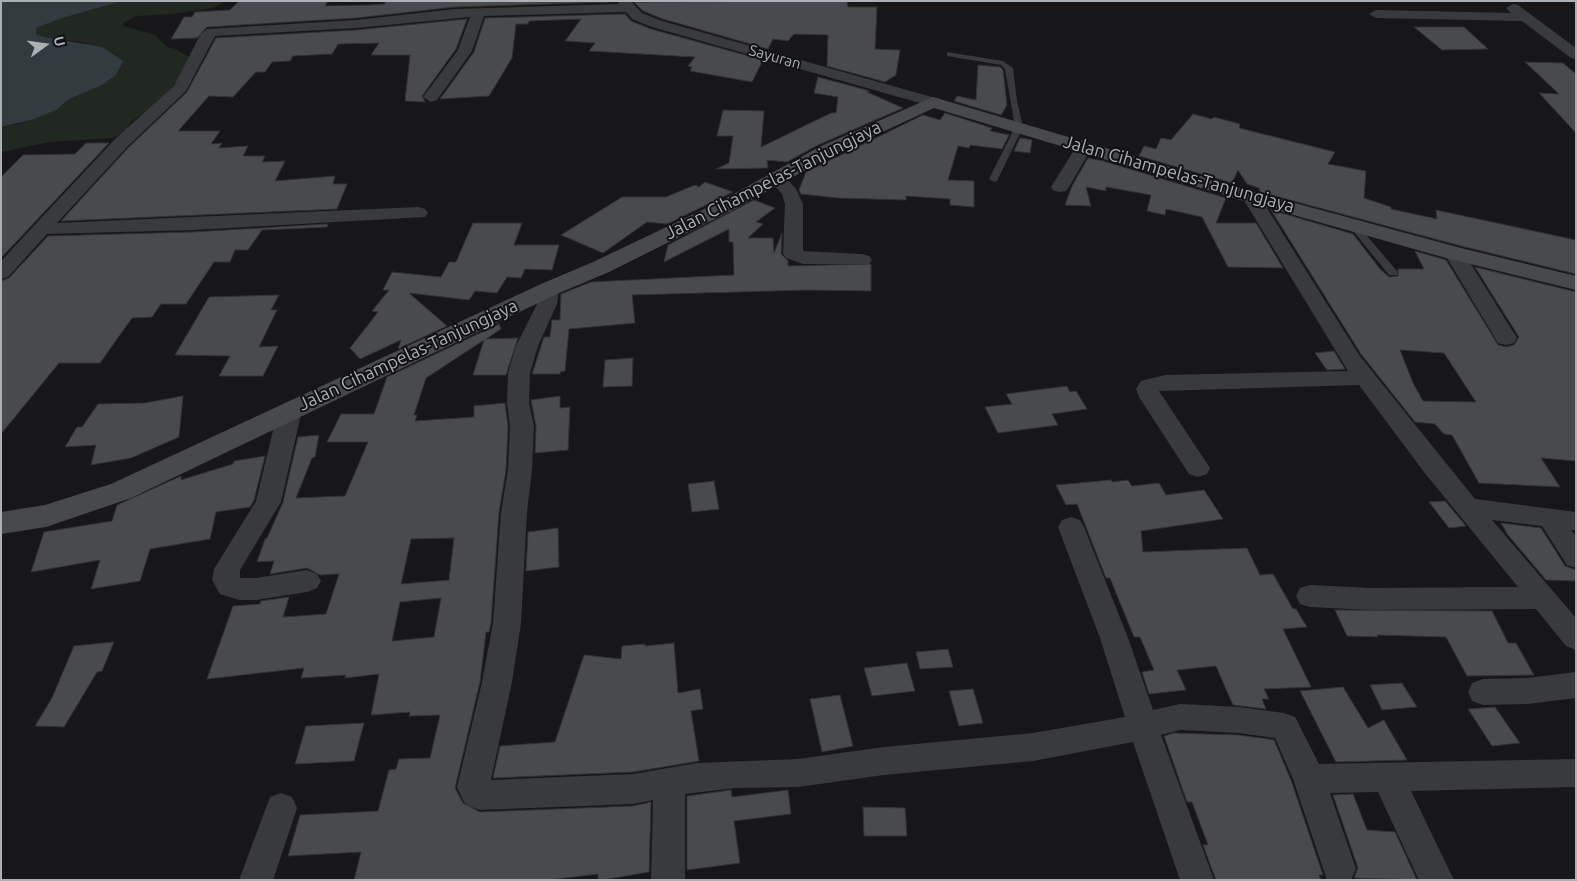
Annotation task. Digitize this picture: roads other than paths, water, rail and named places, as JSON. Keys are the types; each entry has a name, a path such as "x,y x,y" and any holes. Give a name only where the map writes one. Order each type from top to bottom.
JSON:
{"main road":[{"name":"Jalan Cihampelas-Tanjungjaya","path":"1,523 46,516 122,491 290,410 549,289 601,267 870,129 934,102 1251,197 1454,253 1576,283"}],"street":[{"path":"1504,1 1576,55"},
{"path":"1,273 121,143 181,88 207,35 212,32 356,24 457,7 478,12 625,5"},
{"name":"Sayuran","path":"625,5 637,16 657,24 934,102"},
{"path":"431,97 465,51 478,12"},
{"path":"1376,14 1525,17"},
{"path":"1552,19 1565,29"},
{"path":"1060,186 1084,147"},
{"path":"777,178 790,193 794,204 792,251 796,256 862,260"},
{"path":"1251,197 1350,359 1467,507 1576,638"},
{"path":"42,229 419,213"},
{"path":"1454,253 1506,338"},
{"path":"549,289 546,304 527,346 519,373 518,403 522,426 520,470 514,512 507,623 497,682 473,787 475,792 480,795 491,796 633,789 669,782 735,774 798,773 884,761 1033,747 1123,731 1180,717 1239,720 1284,726 1297,750 1339,869"},
{"path":"1198,468 1150,397 1147,389 1149,386 1184,382 1365,378"},
{"path":"290,410 268,502 228,569 226,580 230,586 239,589 256,589 307,581"},
{"path":"1467,507 1576,521"},
{"path":"1550,518 1576,558"},
{"path":"1071,527 1114,638 1173,817 1197,880"},
{"path":"1310,596 1371,600 1543,598"},
{"path":"1484,692 1527,692 1576,685"},
{"path":"1308,779 1388,779 1576,773"},
{"path":"1388,779 1437,880"},
{"path":"668,880 669,782"},
{"path":"256,880 281,808"}],"lane":[{"path":"950,54 1007,64 1019,127 994,179"},
{"path":"1352,224 1393,272"}]}
